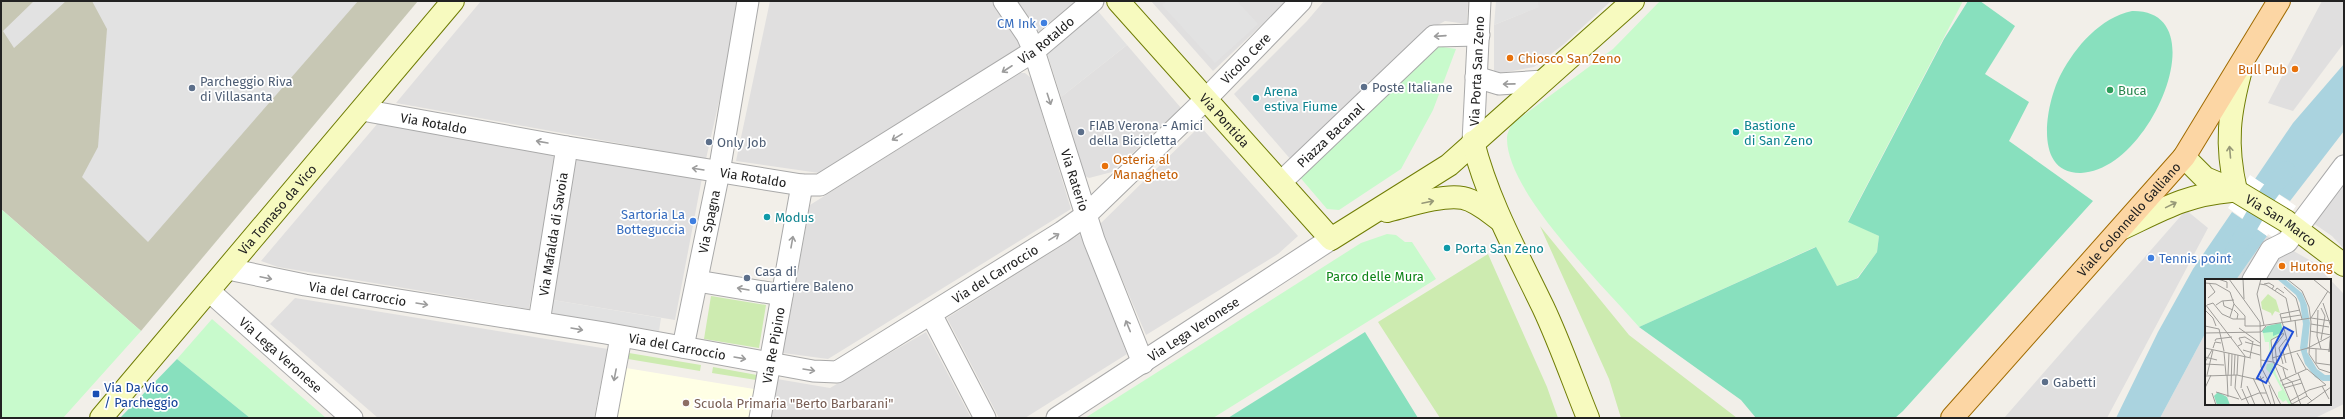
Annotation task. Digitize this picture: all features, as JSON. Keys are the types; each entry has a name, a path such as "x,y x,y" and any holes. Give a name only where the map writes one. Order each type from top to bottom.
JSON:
{"main road":[{"name":"Viale Colonnello Galliano","path":"1952,418 2123,228 2184,157 2279,1"}],"street":[{"name":"Via Tomaso da Vico","path":"101,418 453,1"},
{"name":"Via Spagna","path":"683,347 719,172 748,1"},
{"name":"Via Raterio","path":"1004,1 1027,35 1034,51 1086,215 1143,363"},
{"name":"Via Rotaldo","path":"362,110 567,147 719,172 802,185 820,185 1034,51 1093,1"},
{"name":"Via Pontida","path":"1118,1 1331,239"},
{"name":"Vicolo Cere","path":"1086,215 1206,99 1301,1"},
{"name":"Via Porta San Zeno","path":"1472,142 1480,1"},
{"path":"1331,239 1376,213 1449,165 1472,142 1633,1"},
{"name":"Piazza Bacanal","path":"1281,182 1434,36 1479,35"},
{"path":"2123,228 2180,200 2204,193 2238,192 2232,170 2228,134 2232,105 2244,58"},
{"path":"1476,77 1499,84 1543,81"},
{"path":"1472,142 1484,180 1500,220 1543,308 1588,418"},
{"name":"Via Mafalda di Savoia","path":"539,322 567,147"},
{"name":"Via San Marco","path":"2184,157 2205,178 2238,192 2291,225 2344,266"},
{"path":"2254,279 2271,250 2287,242 2291,225 2344,166"},
{"name":"Via Re Pipino","path":"760,418 802,185"},
{"path":"1376,213 1443,199 1462,198 1477,204 1500,220"},
{"name":"Via del Carroccio","path":"228,269 305,285 539,322 813,371 837,372 932,314 1086,215"},
{"path":"1314,220 1353,226"},
{"name":"Via Lega Veronese","path":"1057,418 1331,239"},
{"name":"Via Re Pipino","path":"697,281 782,295"},
{"name":"Via Lega Veronese","path":"209,291 352,418"},
{"path":"932,314 985,418"},
{"path":"606,418 621,337"}],"shaded area":[{"path":"1,1 418,1 141,331 1,209"},
{"path":"34,1 66,1 14,48 3,31"},
{"name":"Parcheggio Riva di Villasanta","path":"92,1 358,1 148,242 82,177 98,147 107,29"},
{"path":"481,1 737,1 734,35 706,159 396,103"},
{"path":"770,1 1076,1 1021,46 819,173 736,161"},
{"path":"1151,1 1287,1 1213,71"},
{"path":"1167,1 1237,1 1258,24 1215,63 1162,5"},
{"path":"1324,1 1468,1 1467,24 1445,21 1425,32 1292,161 1234,94 1307,21"},
{"path":"1496,1 1537,1 1539,7 1494,25"},
{"path":"1537,1 1611,1 1564,44 1534,67 1501,73 1494,71 1494,25 1538,7"},
{"path":"2322,1 2344,1 2344,43 2293,111 2268,103"},
{"path":"1097,10 1127,45 1061,97 1046,50"},
{"path":"1127,45 1181,108 1112,172 1089,178 1085,176 1061,97"},
{"path":"1019,73 1025,73 1031,78 1071,209 828,359 783,353 810,205"},
{"path":"378,123 556,154 529,309 278,267 261,261"},
{"path":"1200,126 1298,236 1278,254 1146,335 1099,225"},
{"path":"576,157 702,178 675,320 553,300"},
{"path":"2344,183 2344,249 2332,236 2313,223"},
{"path":"2186,210 2208,228 2107,418 2004,418"},
{"path":"1082,233 1127,354 1025,418 999,418 947,318"},
{"path":"2267,236 2313,262 2329,279 2237,279"},
{"path":"2331,281 2342,292 2344,295 2344,404 2315,418 2160,418 2205,334 2205,405 2331,405"},
{"path":"295,298 608,349 594,418 378,418 270,324"},
{"path":"553,300 661,318 659,331 550,313"},
{"path":"926,332 971,418 770,418 777,379 830,388"},
{"name":"Scuola Primaria \"Berto Barbarani\"","path":"626,368 754,389 749,418 617,418"}],"green space":[{"path":"1660,1 1963,1 1848,221 1879,236 1877,252 1857,278 1837,286 1815,247 1639,327 1581,263 1539,210 1522,184 1511,160 1507,138 1512,124 1613,49"},
{"path":"1968,1 1980,1 2015,26 1985,74 2029,102 2009,141 2093,201 1895,418 1756,418 1741,400 1639,327 1816,247 1837,286 1858,278 1877,252 1879,236 1848,222 1944,39"},
{"name":"Buca","path":"2132,11 2157,17 2170,35 2172,61 2165,90 2151,120 2131,147 2107,165 2081,173 2065,170 2055,162 2049,149 2047,134 2051,101 2061,74 2074,53 2099,27 2120,15"},
{"path":"1437,46 1456,49 1433,110 1401,169 1339,210 1327,209 1298,175"},
{"path":"1,209 141,331 63,418 1,418"},
{"path":"1540,226 1629,335 1737,418 1621,418 1609,379"},
{"name":"Parco delle Mura","path":"1387,234 1396,235 1405,242 1412,242 1436,279 1213,418 1085,418 1361,243"},
{"path":"1488,254 1547,387 1558,418 1440,418 1378,322"},
{"path":"711,296 766,305 759,348 704,339"},
{"path":"212,319 326,418 250,418 177,359"},
{"path":"1365,332 1418,418 1228,418"},
{"path":"629,353 701,365 700,371 628,359"},
{"path":"177,359 250,418 120,418"},
{"path":"713,367 757,375 756,380 712,373"}],"water":[{"path":"2344,64 2344,131 2290,201 2255,179 2293,123"},
{"path":"2232,212 2267,236 2237,279 2205,279 2205,334 2160,418 2116,418 2158,332 2193,269"}],"pier":[{"path":"2250,175 2296,206 2274,238 2268,234 2267,236 2228,208"}],"waterway":[{"path":"2219,279 2263,201 2286,170"}],"place":[{"name":"CM Ink","path":"1044,23"},
{"name":"Chiosco San Zeno","path":"1510,58"},
{"name":"Bull Pub","path":"2295,69"},
{"name":"Poste Italiane","path":"1364,87"},
{"name":"Parcheggio Riva di Villasanta","path":"192,88"},
{"name":"Buca","path":"2110,90"},
{"name":"Arena estiva Fiume","path":"1256,98"},
{"name":"FIAB Verona - Amici della Bicicletta","path":"1081,132"},
{"name":"Bastione di San Zeno","path":"1736,132"},
{"name":"Only Job","path":"709,142"},
{"name":"Osteria al Managheto","path":"1105,166"},
{"name":"Modus","path":"767,217"},
{"name":"Sartoria La Botteguccia","path":"693,221"},
{"name":"Porta San Zeno","path":"1447,248"},
{"name":"Tennis point","path":"2151,258"},
{"name":"Hutong","path":"2282,266"},
{"name":"Casa di quartiere Baleno","path":"747,278"},
{"name":"Gabetti","path":"2045,382"},
{"name":"Via Da Vico / Parcheggio","path":"96,394"},
{"name":"Scuola Primaria \"Berto Barbarani\"","path":"686,403"}]}
